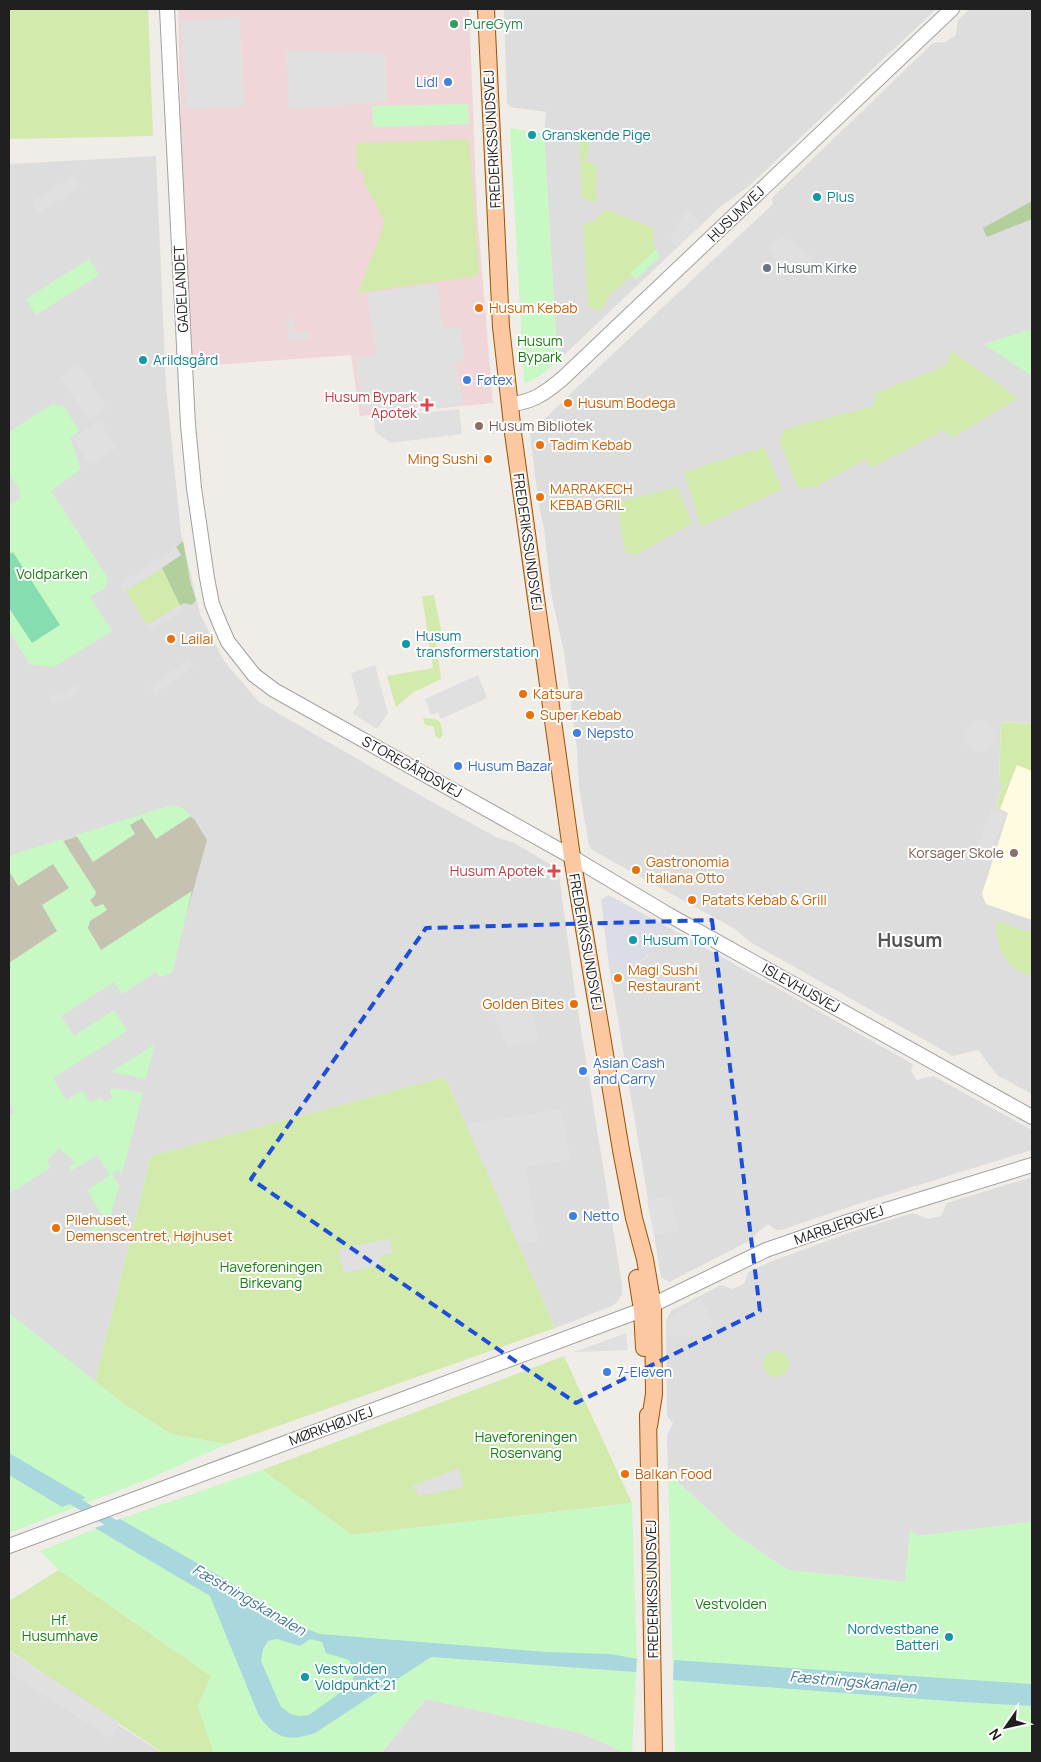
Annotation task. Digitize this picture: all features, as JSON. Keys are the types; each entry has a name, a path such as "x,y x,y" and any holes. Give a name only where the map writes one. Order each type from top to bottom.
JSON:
{"main road":[{"name":"FREDERIKSSUNDSVEJ","path":"486,9 501,328 510,404 572,856 634,1218 645,1259 654,1394 649,1426 654,1753"}],"street":[{"name":"GADELANDET","path":"167,9 188,425 194,488 212,604 228,642 254,675"},
{"name":"HUSUMVEJ","path":"510,404 524,403 542,394 562,379 952,9"},
{"name":"STOREGÅRDSVEJ","path":"254,675 274,690 572,856"},
{"name":"ISLEVHUSVEJ","path":"572,856 669,915 1032,1117"},
{"name":"MARBJERGVEJ","path":"647,1308 766,1250 872,1214 1032,1165"},
{"name":"MØRKHØJVEJ","path":"9,1546 647,1308"}],"highlighted area":[{"path":"712,920 760,1311 576,1403 251,1179 426,928"}],"shaded area":[{"path":"178,9 469,9 477,212 493,403 360,416 351,355 187,367"},
{"path":"504,9 936,9 749,186 720,207 564,355 558,346 556,337 544,134 546,112 510,107 507,103"},
{"path":"970,9 1032,9 1032,1094 997,1075 978,1050 953,1056 750,942 735,929 592,850 589,845 579,788 577,749 564,652 551,593 544,528 539,506 530,435 569,395 773,204 772,198 933,43 945,42 956,35 958,20"},
{"path":"240,17 244,106 186,109 181,20"},
{"path":"286,50 385,53 387,102 289,109"},
{"path":"156,156 166,387 181,533 200,614 224,661 259,702 416,793 496,837 514,843 558,869 575,992 622,1294 617,1302 610,1307 555,1328 445,1077 151,1156 95,1382 9,1313 9,164"},
{"path":"74,175 81,186 40,213 32,202"},
{"path":"687,208 701,224 678,247 671,239"},
{"path":"784,237 815,258 787,277 768,247"},
{"path":"437,284 442,329 461,327 465,360 456,362 463,405 382,415 380,407 363,409 355,357 376,355 367,293"},
{"path":"287,318 293,318 294,333 309,332 309,339 288,340"},
{"path":"79,365 107,408 88,420 61,377"},
{"path":"459,409 462,434 390,443 375,431 374,418"},
{"path":"99,421 117,448 90,465 73,438"},
{"path":"176,547 181,555 123,592 119,584"},
{"path":"180,605 184,610 150,631 147,625"},
{"path":"188,660 193,667 155,694 150,687"},
{"path":"375,665 388,713 377,729 353,714 359,703 351,673"},
{"path":"478,675 487,698 441,719 438,712 431,715 425,699"},
{"path":"77,685 78,692 67,699 50,703 50,696 65,692"},
{"path":"980,720 986,721 991,725 995,730 995,742 991,747 986,751 980,752 974,751 969,747 965,742 964,736 965,730 969,725 974,721"},
{"name":"Korsager Skole","path":"1001,722 1032,724 1032,920 986,904 982,894 1008,813 996,807 1003,785 999,782"},
{"path":"992,808 1005,814 990,856 976,851"},
{"path":"165,809 181,810 194,819 207,840 188,909 106,959 9,976 9,858"},
{"name":"Husum Torv","path":"608,895 668,927 652,952 640,961 609,966 601,900"},
{"path":"668,927 913,1064 911,1070 916,1080 933,1076 1032,1130 1032,1150 867,1201 781,1230 776,1230 768,1224 753,1239 669,1282 661,1277 609,966 640,961 647,957"},
{"path":"530,997 538,1040 507,1046 490,1005"},
{"path":"561,1109 570,1159 525,1167 539,1241 519,1244 467,1124"},
{"path":"1032,1177 1032,1522 918,1536 910,1531 906,1582 787,1570 732,1532 668,1473 667,1435 673,1423 667,1416 666,1321 671,1311 721,1285 732,1289 744,1284 748,1272 770,1262 851,1232 913,1213 928,1219 941,1216 947,1203"},
{"path":"671,1196 678,1230 654,1235 647,1200"},
{"path":"389,1238 393,1253 380,1256 382,1265 344,1273 339,1256 340,1249"},
{"path":"700,1299 714,1323 708,1328 708,1336 670,1337 668,1324 671,1317"},
{"path":"626,1333 628,1350 574,1352"},
{"path":"459,1468 464,1487 419,1496 413,1486"},
{"path":"9,1651 119,1722 111,1738 9,1673"},
{"path":"9,1655 162,1753 9,1753"},
{"path":"426,1699 581,1733 626,1753 381,1753"}],"green space":[{"path":"9,9 148,9 153,136 9,139"},
{"path":"468,104 469,124 373,127 372,106"},
{"name":"Husum Bypark","path":"510,128 544,134 556,337 558,346 564,355 541,375 526,383 524,381"},
{"path":"469,139 479,273 476,276 358,293 385,222 364,182 363,170 357,170 356,143"},
{"path":"579,140 589,142 587,162 597,165 596,204 582,198"},
{"path":"1032,201 1032,219 987,237 983,228"},
{"path":"606,209 655,229 653,239 656,251 631,273 633,276 609,295 603,308 598,310 588,307 583,224 594,221"},
{"path":"656,250 660,257 636,279 630,273"},
{"path":"89,259 99,275 36,315 26,299"},
{"path":"1032,329 1032,376 984,344"},
{"path":"950,350 1018,398 952,438 944,430 871,468 866,459 813,488 798,488 780,442 784,429 874,406 875,393 945,366 949,359"},
{"name":"Voldparken","path":"52,404 64,406 79,431 70,438 81,469 51,491 108,578 105,588 90,597 112,631 54,667 29,664 9,631 9,504 20,498 20,491 9,474 9,432"},
{"path":"764,447 782,489 701,527 684,472"},
{"path":"677,487 692,523 637,555 625,552 618,502"},
{"path":"183,541 190,581 196,600 192,605 185,603 180,605 162,568 181,555 176,547"},
{"path":"13,552 60,625 32,643 9,608 9,555"},
{"path":"162,568 180,605 147,625 126,591"},
{"path":"434,595 443,639 436,642 441,679 414,692 396,707 387,676 433,668 422,596"},
{"path":"423,718 435,719 440,722 443,734 440,739 435,736 433,726 425,725"},
{"path":"1001,722 1032,724 1032,771 1017,765 1000,809 996,807 1003,785 999,782"},
{"path":"172,805 182,808 191,816 156,839 142,818 130,825 135,834 93,862 76,835"},
{"path":"62,839 96,892 95,896 90,900 95,907 103,904 107,910 90,921 88,928 101,950 192,891 172,973 160,977 156,972 122,994 114,982 61,1016 74,1036 114,1010 127,1031 53,1078 66,1100 82,1091 90,1102 100,1098 105,1102 112,1098 110,1092 112,1088 143,1093 122,1173 115,1170 112,1174 119,1185 108,1226 90,1238 87,1232 105,1220 87,1190 110,1175 97,1155 71,1171 69,1167 75,1162 59,1148 47,1161 51,1167 9,1194 9,1116 15,1112 9,1101 9,963 57,931 42,905 69,888 53,864 18,886 11,874 9,875 9,856"},
{"path":"997,921 1032,933 1032,976 1016,969 1003,956 997,938"},
{"path":"154,1045 146,1079 111,1072"},
{"name":"Haveforeningen Birkevang","path":"445,1077 555,1328 227,1444 171,1434 124,1404 95,1382 151,1156"},
{"path":"9,1313 124,1404 171,1434 227,1444 151,1478 9,1533"},
{"path":"776,1351 785,1355 789,1364 785,1373 776,1377 767,1373 763,1364 767,1355"},
{"name":"Haveforeningen Rosenvang","path":"564,1356 632,1503 352,1535 262,1470"},
{"path":"262,1470 352,1535 632,1503 637,1659 632,1753 626,1753 581,1733 426,1699 381,1753 214,1753 198,1706 211,1676 59,1570 40,1551 120,1519"},
{"name":"Vestvolden","path":"668,1473 732,1532 788,1570 905,1582 910,1530 918,1536 1032,1522 1032,1753 675,1753"},
{"name":"Hf. Husumhave","path":"59,1570 211,1676 198,1706 214,1753 163,1753 9,1650 9,1601"}],"water":[{"path":"9,1453 86,1498 62,1507 9,1475"},
{"path":"120,1519 218,1575 304,1628 320,1634 547,1652 611,1654 637,1659 636,1672 431,1657 315,1733 290,1738 271,1730 259,1716 210,1596 95,1528","holes":["277,1639 300,1646 310,1639 322,1642 326,1653 349,1660 354,1674 352,1684 309,1715 299,1716 291,1714 281,1707 261,1661 263,1649 268,1641"]},
{"path":"674,1660 1032,1684 1032,1706 673,1680"}],"waterway":[{"name":"Fæstningskanalen","path":"64,1495 120,1528"}],"place":[{"name":"PureGym","path":"454,24"},
{"name":"Lidl","path":"448,82"},
{"name":"Granskende Pige","path":"532,135"},
{"name":"Plus","path":"817,197"},
{"name":"Husum Kirke","path":"767,268"},
{"name":"Husum Kebab","path":"479,308"},
{"name":"Arildsgård","path":"143,360"},
{"name":"Føtex","path":"467,380"},
{"name":"Husum Bodega","path":"568,403"},
{"name":"Husum Bypark Apotek","path":"427,405"},
{"name":"Husum Bibliotek","path":"479,426"},
{"name":"Tadim Kebab","path":"540,445"},
{"name":"Ming Sushi","path":"488,459"},
{"name":"MARRAKECH KEBAB GRIL","path":"540,497"},
{"name":"Lailai","path":"171,639"},
{"name":"Husum transformerstation","path":"406,644"},
{"name":"Katsura","path":"523,694"},
{"name":"Super Kebab","path":"530,715"},
{"name":"Nepsto","path":"577,733"},
{"name":"Husum Bazar","path":"458,766"},
{"name":"Korsager Skole","path":"1014,853"},
{"name":"Gastronomia Italiana Otto","path":"636,870"},
{"name":"Husum Apotek","path":"554,871"},
{"name":"Patats Kebab & Grill","path":"692,900"},
{"name":"Husum Torv","path":"633,940"},
{"name":"Magi Sushi Restaurant","path":"618,978"},
{"name":"Golden Bites","path":"574,1004"},
{"name":"Asian Cash and Carry","path":"583,1071"},
{"name":"Netto","path":"573,1216"},
{"name":"Pilehuset, Demenscentret, Højhuset","path":"56,1228"},
{"name":"7-Eleven","path":"607,1372"},
{"name":"Balkan Food","path":"625,1474"},
{"name":"Nordvestbane Batteri","path":"949,1637"},
{"name":"Vestvolden Voldpunkt 21","path":"305,1677"}],"district":[{"name":"Husum","path":"910,940"}]}
